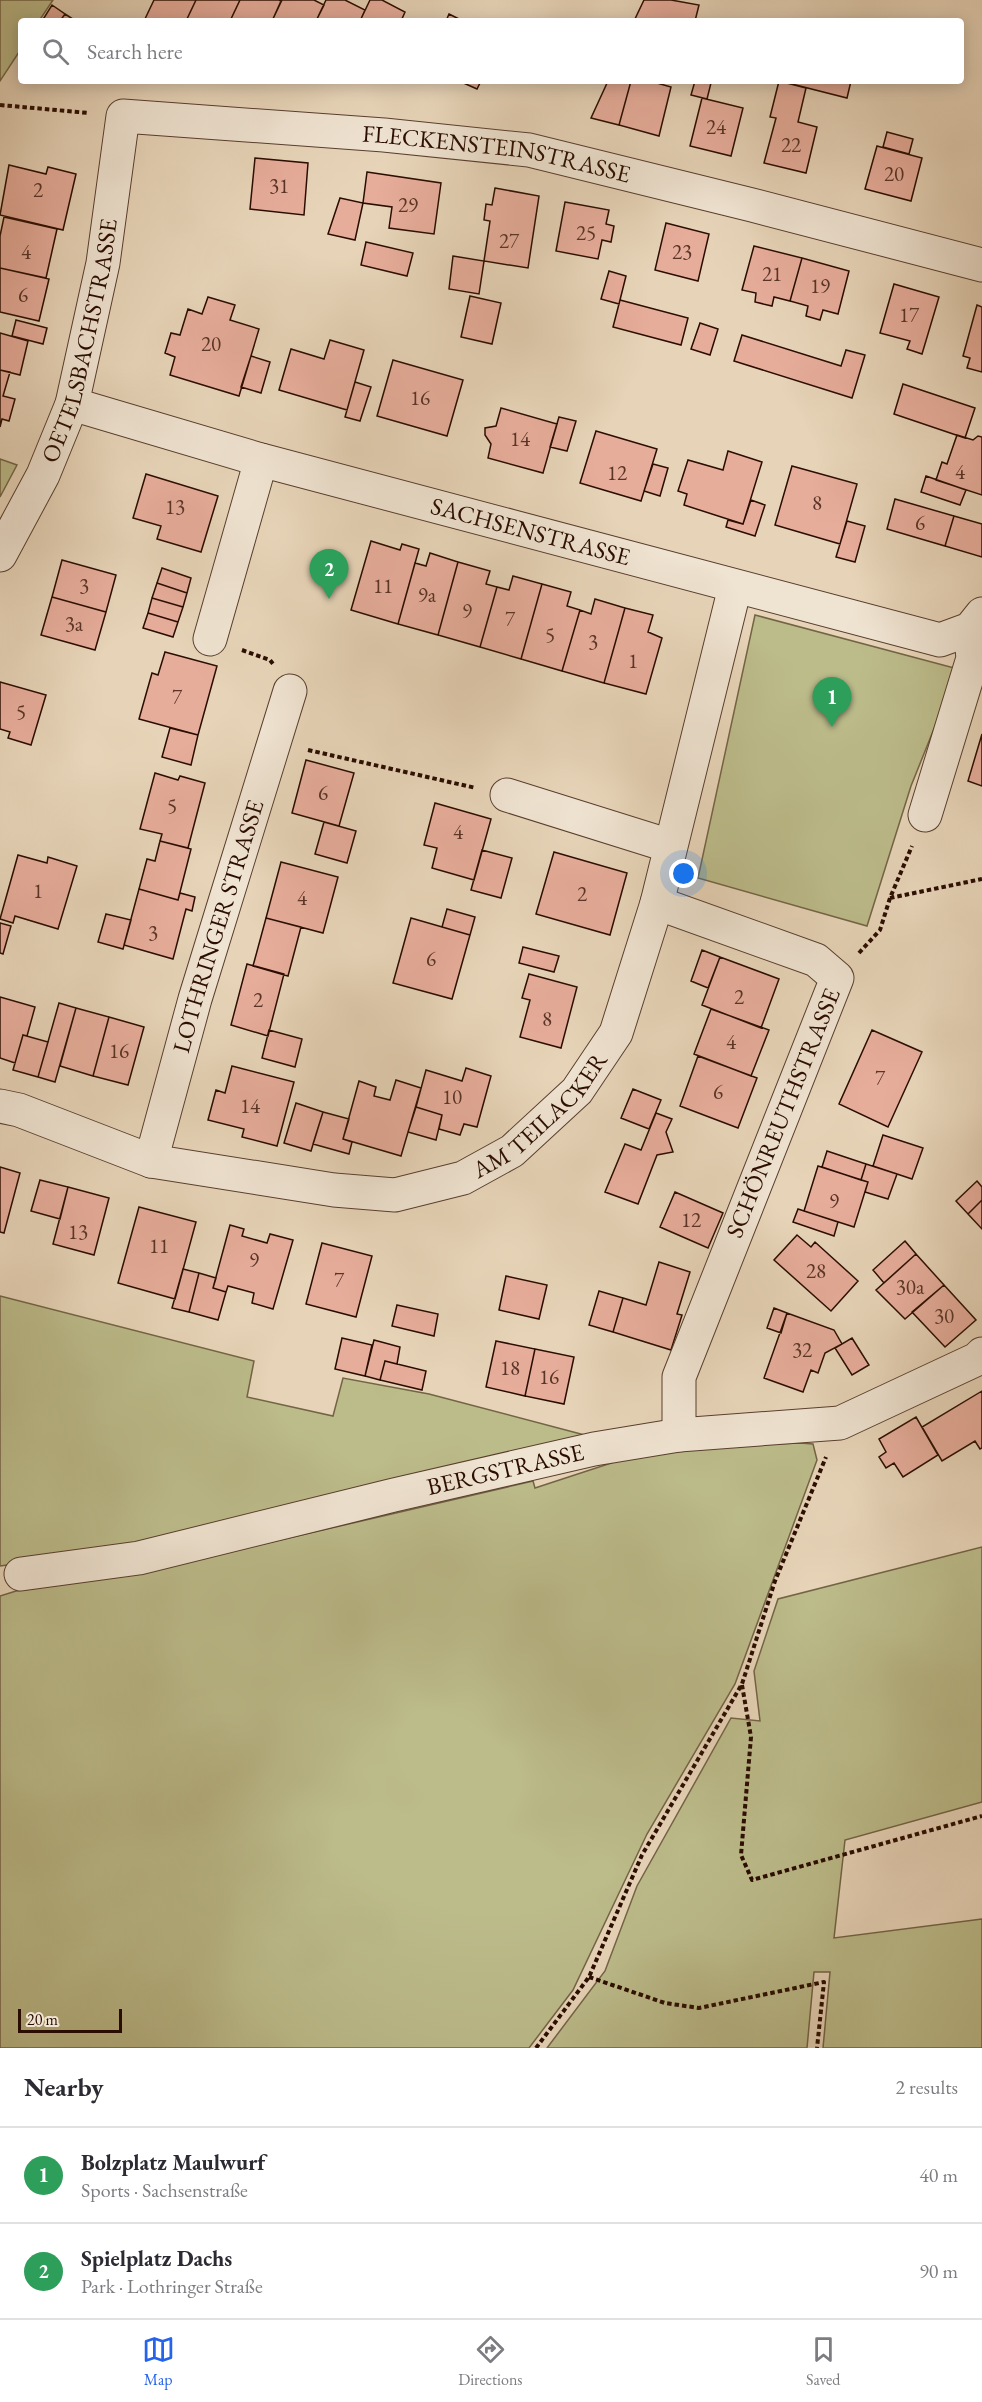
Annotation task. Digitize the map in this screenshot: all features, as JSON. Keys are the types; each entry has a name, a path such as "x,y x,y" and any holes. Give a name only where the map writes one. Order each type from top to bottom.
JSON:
{"street":[{"name":"FLECKENSTEINSTRASSE","path":"123,116 384,135 529,150 982,265"},
{"name":"OETELSBACHSTRASSE","path":"0,555 43,475 72,404 103,263 123,116"},
{"name":"SACHSENSTRASSE","path":"72,404 261,460 940,640 976,621"},
{"path":"210,639 261,460"},
{"name":"AM TEILACKER","path":"0,1106 19,1110 151,1161 334,1190 395,1195 463,1178 512,1151 577,1091 616,1033 657,903 735,587"},
{"path":"925,815 973,658 976,621"},
{"name":"LOTHRINGER STRASSE","path":"151,1161 195,999 290,691"},
{"path":"507,795 670,846"},
{"name":"SCHÖNREUTHSTRASSE","path":"657,903 816,960 837,978 679,1377 679,1435"},
{"name":"BERGSTRASSE","path":"21,1574 139,1558 594,1449 679,1435 840,1423 977,1359 982,1354"}],"path":[{"path":"0,111 2,106 123,116"},
{"path":"275,741 507,795"},
{"path":"837,978 880,930 890,898 925,815"},
{"path":"890,898 982,879"},
{"path":"536,2048 590,1977 642,1855 742,1684 775,1581 840,1423"},
{"path":"742,1684 751,1737 741,1855 752,1880 982,1816"},
{"path":"590,1977 665,2003 699,2008 824,1982 817,2048"}],"shaded area":[{"path":"0,0 53,0 41,18 18,18 18,54 0,81"},
{"path":"0,459 17,465 0,497"},
{"path":"755,615 958,669 911,786 867,926 698,878"},
{"path":"0,1296 254,1361 247,1397 333,1416 343,1378 429,1394 596,1438 160,1544 0,1566"},
{"path":"813,1444 817,1460 735,1684 647,1834 573,1990 529,2048 0,2048 0,1596 16,1591 134,1574 533,1481 535,1488 657,1448"},
{"path":"982,1547 982,1802 845,1840 834,1938 982,1919 982,2048 823,2048 830,1972 814,1972 807,2048 547,2048 605,1971 637,1886 731,1718 760,1721 754,1671 778,1599"}],"building":[{"path":"154,0 196,0 187,18 145,18"},
{"path":"196,0 240,0 231,18 187,18"},
{"path":"240,0 281,1 273,18 231,18"},
{"path":"282,0 314,0 324,5 318,18 273,18"},
{"path":"326,0 345,0 365,10 361,18 317,18"},
{"path":"370,0 382,0 405,12 402,18 361,18"},
{"path":"644,0 671,0 699,5 696,18 635,18"},
{"path":"52,5 65,14 62,18 44,18"},
{"path":"466,84 480,84 477,89"},
{"path":"607,84 630,84 619,125 591,118"},
{"path":"630,84 660,84 671,87 659,136 619,125"},
{"path":"694,84 711,84 707,99 691,95"},
{"path":"778,84 806,88 798,122 817,127 806,173 764,163 776,118 770,117"},
{"path":"792,84 850,84 847,98"},
{"path":"702,98 743,108 731,156 690,146"},
{"path":"887,132 913,139 909,154 883,147"},
{"path":"877,146 922,158 911,201 865,189"},
{"path":"255,158 308,163 304,215 250,209"},
{"path":"9,165 46,174 48,167 76,174 63,230 0,215"},
{"path":"367,172 441,183 434,234 389,228 392,207 363,203"},
{"path":"495,188 539,196 528,268 484,261 490,221 484,220 486,204 492,205"},
{"path":"340,198 363,203 355,240 328,234"},
{"path":"565,202 609,210 606,224 614,226 611,242 602,240 598,259 556,251"},
{"path":"4,217 57,229 46,278 0,268 0,236"},
{"path":"666,223 709,234 698,281 655,270"},
{"path":"366,242 413,253 407,276 361,265"},
{"path":"754,246 802,258 790,301 774,297 772,306 755,302 756,293 742,290"},
{"path":"453,256 484,261 479,294 449,289"},
{"path":"802,258 849,271 838,314 823,310 820,320 806,316 808,306 790,301"},
{"path":"0,268 49,279 39,321 0,312"},
{"path":"609,271 626,276 619,304 601,299"},
{"path":"894,284 939,297 922,354 907,349 910,341 880,333"},
{"path":"470,296 501,303 492,344 461,337"},
{"path":"208,297 235,305 230,320 259,329 239,396 170,375 175,357 165,353 171,333 180,335 188,309 202,314"},
{"path":"620,300 688,318 681,345 613,327"},
{"path":"977,305 982,307 982,372 967,368 970,358 963,356"},
{"path":"16,320 47,328 43,344 12,336"},
{"path":"700,323 718,329 710,355 691,349"},
{"path":"0,333 28,341 20,375 0,370"},
{"path":"742,335 841,366 846,350 865,355 852,398 734,361"},
{"path":"330,340 364,350 347,410 279,390 291,349 324,359"},
{"path":"251,356 270,362 261,393 241,387"},
{"path":"393,360 463,380 447,436 377,416"},
{"path":"0,370 10,372 3,396 15,399 9,421 2,419 0,427"},
{"path":"355,382 371,387 360,421 345,417"},
{"path":"903,384 975,408 965,438 894,414"},
{"path":"501,408 557,424 543,473 488,458 491,444 485,435 485,428 496,426"},
{"path":"559,417 576,421 567,451 550,447"},
{"path":"596,431 657,449 641,501 580,483"},
{"path":"957,435 973,440 978,436 982,437 982,495 936,480 942,462 947,464"},
{"path":"728,451 762,462 743,524 684,505 687,494 678,491 688,460 723,470"},
{"path":"653,464 668,468 660,496 644,491"},
{"path":"792,466 857,484 840,544 775,525"},
{"path":"146,474 218,496 201,552 157,539 161,526 133,518"},
{"path":"926,476 966,490 960,505 921,492"},
{"path":"895,499 954,516 945,546 887,529"},
{"path":"751,500 765,505 755,536 726,527 728,520 743,524"},
{"path":"954,516 982,524 982,557 945,546"},
{"path":"847,521 865,526 855,562 836,557"},
{"path":"371,541 400,550 402,544 419,549 398,624 351,610"},
{"path":"430,553 458,562 438,635 398,624 415,563 426,566"},
{"path":"62,560 116,575 106,612 52,597"},
{"path":"458,562 490,571 486,584 497,587 480,647 438,635"},
{"path":"162,568 191,578 187,593 157,583"},
{"path":"513,576 542,584 521,659 480,647 497,587 509,590"},
{"path":"157,583 187,593 183,607 152,598"},
{"path":"542,584 571,592 567,606 580,610 562,671 521,659"},
{"path":"52,597 106,612 95,650 41,635"},
{"path":"152,598 183,607 178,622 148,613"},
{"path":"595,599 625,608 604,683 562,671 580,610 591,614"},
{"path":"625,608 653,615 648,632 662,638 646,694 604,683"},
{"path":"148,613 178,622 173,637 143,628"},
{"path":"165,652 217,666 198,735 139,719 152,673 158,675"},
{"path":"0,682 46,695 31,745 8,738 10,732 0,729"},
{"path":"170,728 198,735 191,765 162,757"},
{"path":"982,734 982,786 968,781"},
{"path":"306,760 354,773 339,826 292,813"},
{"path":"155,773 178,780 180,776 205,783 188,848 160,841 162,834 140,829"},
{"path":"435,803 491,819 474,880 432,868 437,848 424,845"},
{"path":"324,822 356,831 347,863 315,854"},
{"path":"160,841 191,849 178,900 139,889 147,859 155,861"},
{"path":"482,850 512,858 501,898 471,890"},
{"path":"554,852 627,873 610,935 536,914"},
{"path":"18,855 47,863 48,857 77,866 58,929 15,916 13,923 0,919"},
{"path":"281,862 338,877 323,933 266,918"},
{"path":"139,889 178,900 180,893 195,897 192,911 186,909 173,959 124,945"},
{"path":"447,909 475,917 470,935 442,927"},
{"path":"106,914 131,920 123,949 98,942"},
{"path":"266,918 301,927 288,976 253,966"},
{"path":"411,918 470,935 452,999 393,983"},
{"path":"0,923 11,926 3,954 0,953"},
{"path":"523,947 559,956 554,972 519,963"},
{"path":"702,950 720,957 708,988 691,981"},
{"path":"720,957 779,979 761,1028 702,1005"},
{"path":"247,964 284,974 268,1036 231,1025"},
{"path":"529,974 577,987 561,1048 520,1037 530,1000 522,998"},
{"path":"0,997 35,1007 27,1036 23,1035 15,1063 0,1058"},
{"path":"59,1003 76,1008 55,1082 38,1077"},
{"path":"76,1008 109,1017 93,1076 60,1066"},
{"path":"711,1009 769,1030 751,1076 694,1054"},
{"path":"109,1017 144,1027 128,1085 93,1076"},
{"path":"269,1030 302,1039 295,1067 262,1058"},
{"path":"872,1030 922,1052 888,1127 839,1104"},
{"path":"23,1035 48,1042 38,1077 13,1070"},
{"path":"698,1056 757,1078 738,1128 680,1106"},
{"path":"232,1066 294,1082 277,1146 242,1137 244,1129 208,1120 216,1090 225,1093"},
{"path":"466,1068 491,1076 477,1127 464,1124 460,1135 439,1129 442,1115 416,1107 426,1070 462,1081"},
{"path":"396,1080 421,1088 401,1156 343,1139 359,1081 376,1087 374,1096 390,1100"},
{"path":"633,1089 661,1100 649,1129 621,1118"},
{"path":"296,1103 323,1112 311,1151 284,1143"},
{"path":"416,1107 442,1115 436,1140 408,1132"},
{"path":"323,1112 349,1119 343,1139 352,1142 349,1154 313,1144"},
{"path":"656,1113 672,1119 666,1132 673,1152 657,1155 638,1204 605,1192 625,1144 641,1150"},
{"path":"883,1135 923,1148 912,1179 873,1166"},
{"path":"827,1151 866,1164 861,1180 822,1167"},
{"path":"866,1164 897,1174 888,1199 865,1192 868,1182 861,1180"},
{"path":"818,1166 868,1182 854,1227 804,1211"},
{"path":"0,1167 20,1173 4,1233 0,1232"},
{"path":"40,1180 68,1187 60,1219 31,1211"},
{"path":"977,1181 982,1187 982,1200 968,1214 956,1201"},
{"path":"68,1187 109,1198 94,1255 53,1244"},
{"path":"675,1192 723,1213 708,1248 660,1227"},
{"path":"982,1200 982,1229 968,1214"},
{"path":"139,1207 196,1222 175,1299 118,1283"},
{"path":"798,1209 838,1222 834,1236 793,1222"},
{"path":"230,1225 244,1229 242,1236 267,1243 270,1234 293,1240 273,1309 252,1303 254,1293 228,1286 226,1292 213,1288"},
{"path":"797,1235 811,1247 815,1242 858,1281 831,1311 774,1260"},
{"path":"905,1241 916,1254 884,1283 873,1270"},
{"path":"322,1243 372,1256 356,1317 306,1304"},
{"path":"916,1254 944,1285 905,1319 876,1290"},
{"path":"659,1262 690,1272 677,1314 682,1315 671,1350 613,1332 623,1298 646,1305"},
{"path":"183,1269 199,1273 189,1312 172,1308"},
{"path":"199,1273 216,1278 213,1288 226,1292 218,1320 189,1312"},
{"path":"506,1276 547,1285 539,1319 499,1310"},
{"path":"944,1285 976,1320 945,1347 912,1312"},
{"path":"599,1291 623,1298 613,1332 589,1325"},
{"path":"397,1305 438,1314 434,1336 392,1326"},
{"path":"774,1308 787,1313 781,1333 767,1328"},
{"path":"787,1313 834,1330 842,1344 825,1353 818,1373 811,1370 803,1392 764,1378"},
{"path":"342,1338 372,1345 365,1376 335,1369"},
{"path":"852,1338 869,1365 852,1375 835,1348"},
{"path":"374,1340 400,1347 397,1364 385,1361 380,1380 365,1376"},
{"path":"496,1341 535,1349 525,1396 486,1387"},
{"path":"535,1349 574,1357 564,1404 525,1396"},
{"path":"385,1361 426,1371 422,1390 380,1380"},
{"path":"982,1391 982,1448 980,1449 975,1441 942,1461 922,1427"},
{"path":"916,1417 938,1455 903,1477 894,1463 886,1468 879,1457 886,1452 879,1439"}],"place":[{"name":"Spielplatz Dachs","path":"329,599"},
{"name":"Bolzplatz Maulwurf","path":"832,727"}]}
